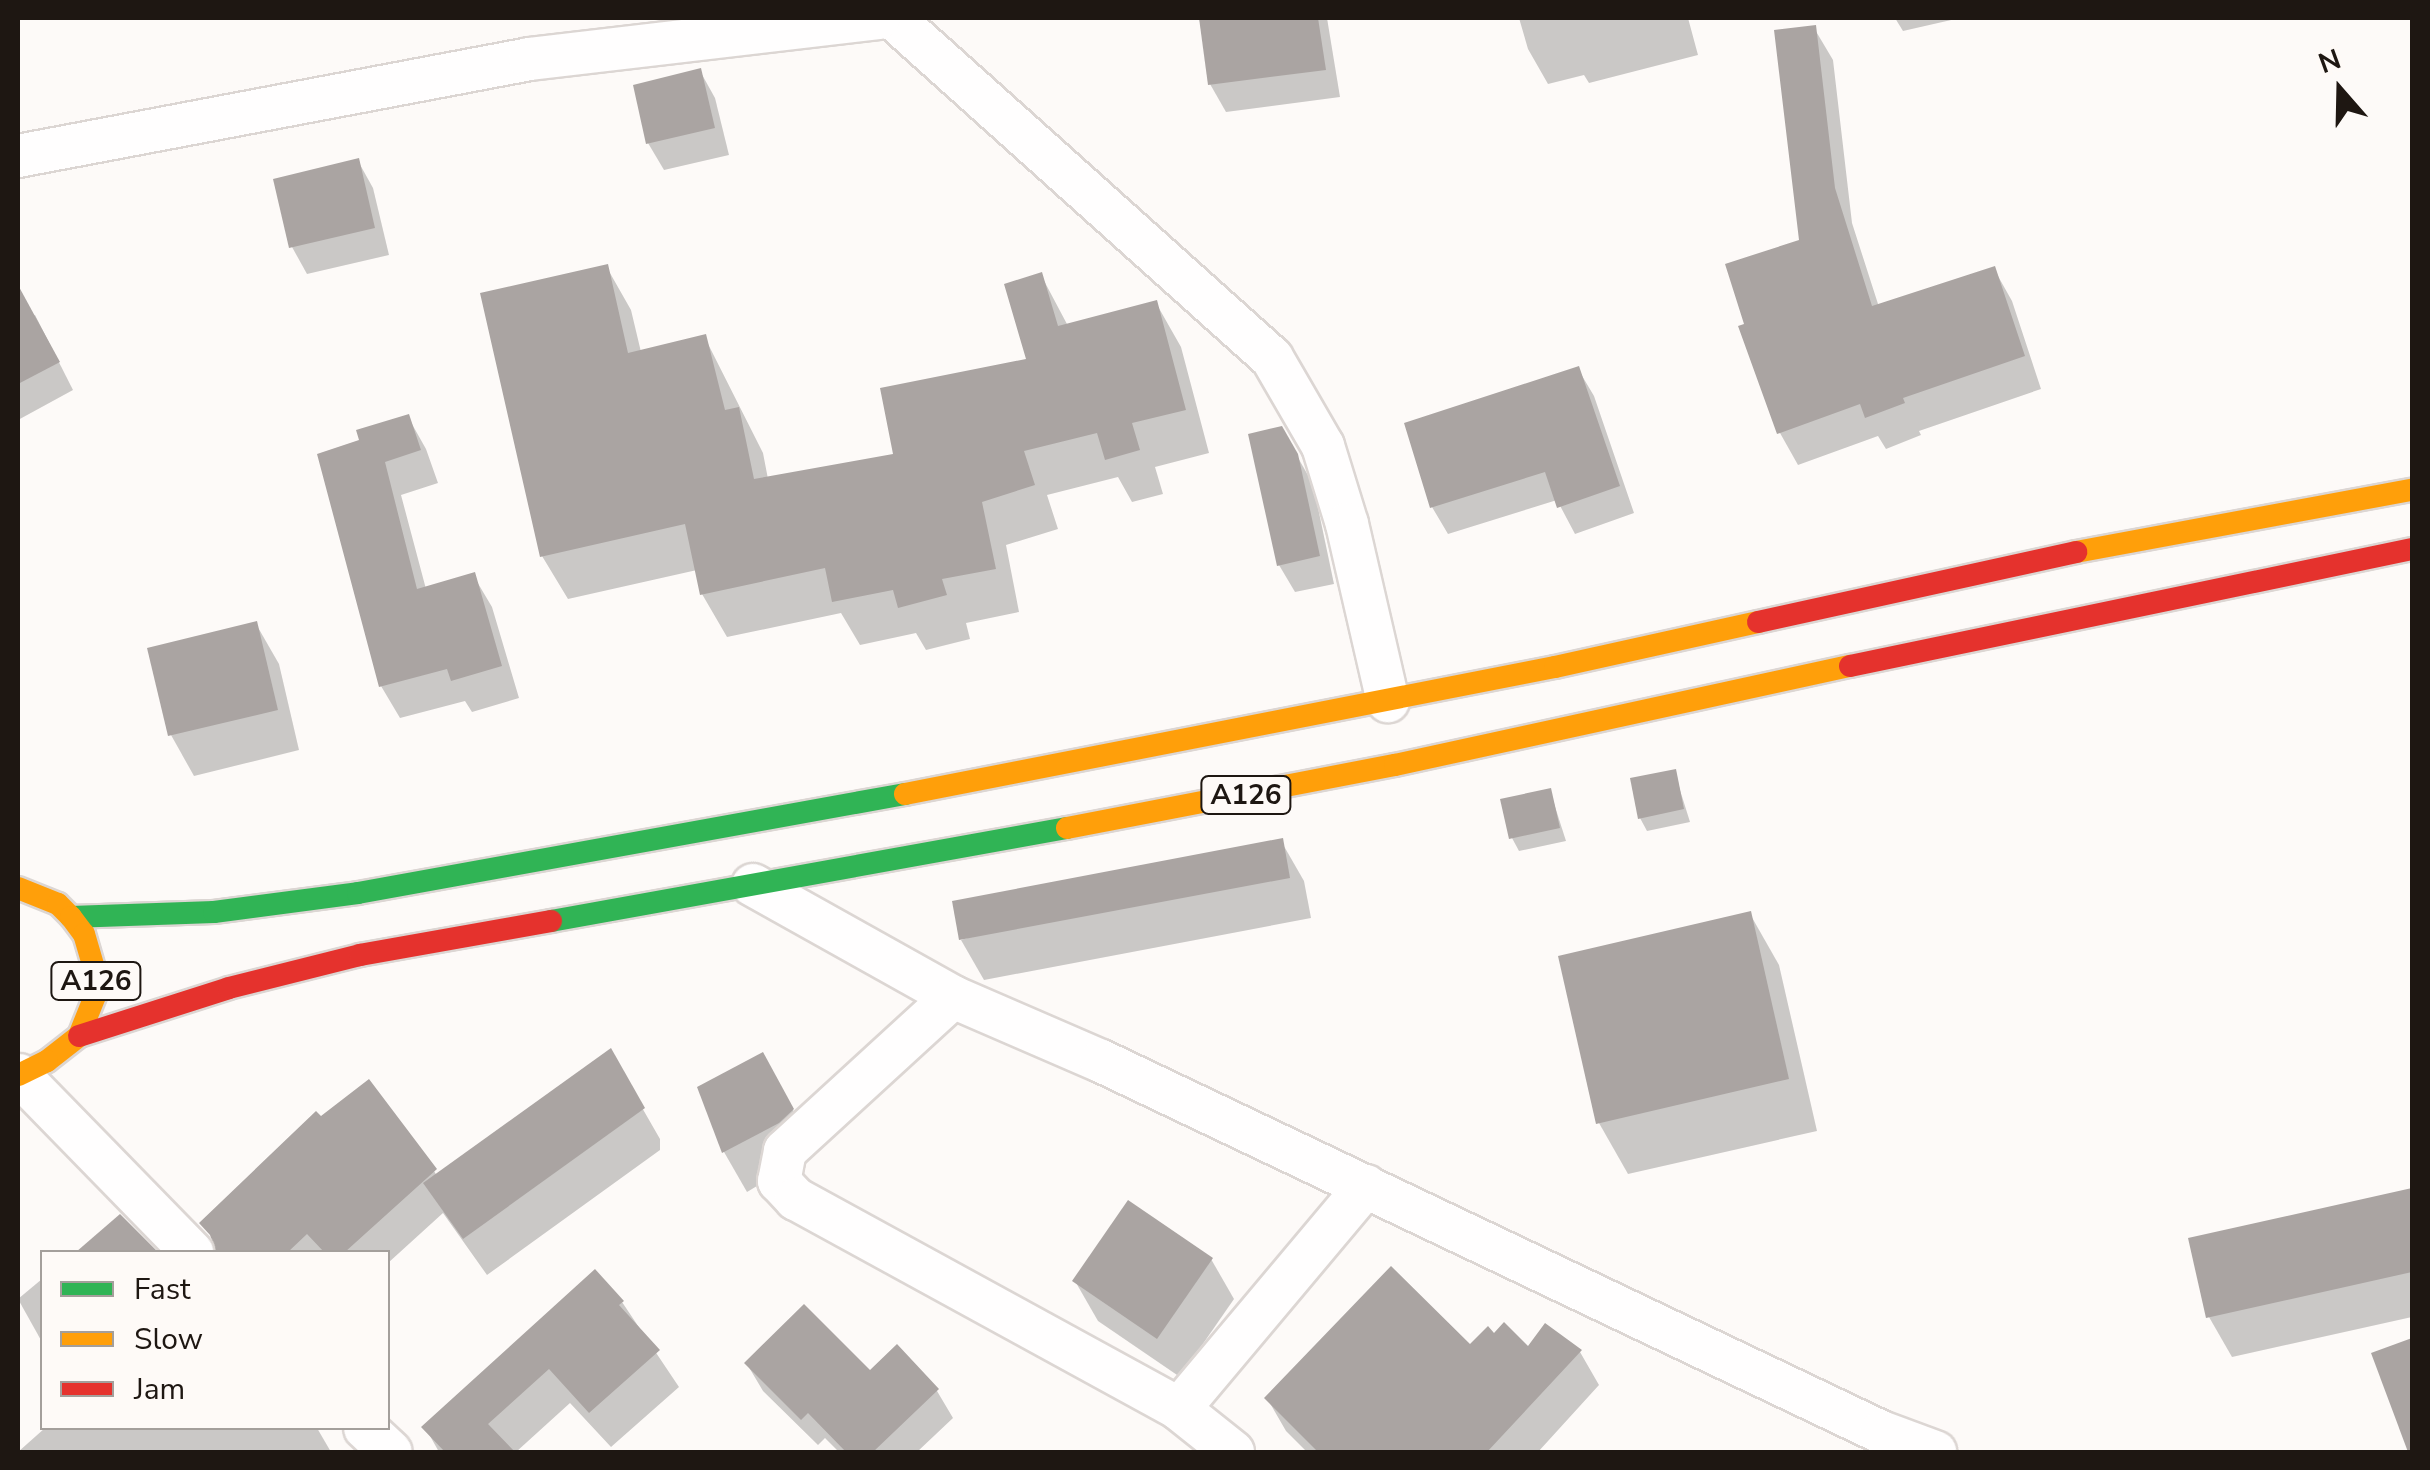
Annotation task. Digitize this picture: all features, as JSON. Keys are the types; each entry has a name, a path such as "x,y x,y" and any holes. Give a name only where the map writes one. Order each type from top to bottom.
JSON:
{"highway":[{"name":"A126","path":"71,917 214,912 358,893 1098,759 1388,701 2090,550 2276,512 2412,490"},
{"name":"A126","path":"18,1075 48,1062 79,1036 230,988 344,959 1396,765 2131,604 2412,549"},
{"name":"A126","path":"18,888 58,904 88,944 96,975 96,996 79,1036"}],"street":[{"path":"18,156 530,59 879,18"},
{"path":"893,18 1272,358 1323,446 1347,524 1388,701"},
{"path":"753,885 952,997 1101,1061 1366,1186 1864,1442 1934,1452"},
{"path":"952,997 785,1151 779,1181 796,1199 1178,1409 1233,1452"},
{"path":"18,1075 190,1250"},
{"path":"1178,1409 1366,1186"},
{"path":"368,1430 391,1452"}],"building":[{"path":"1199,18 1318,18 1326,70 1208,85"},
{"path":"1816,25 1835,188 1872,306 1995,266 2025,356 1903,398 1905,403 1865,418 1860,404 1777,434 1738,326 1744,324 1725,264 1799,240 1774,30"},
{"path":"701,68 715,128 646,144 633,85"},
{"path":"359,158 375,228 289,248 273,179"},
{"path":"608,264 628,353 706,334 725,410 739,407 754,479 893,454 880,388 1026,359 1004,284 1042,272 1058,326 1157,300 1186,410 1132,423 1140,450 1105,460 1097,433 1024,451 1035,485 982,502 996,569 942,579 947,595 898,608 893,590 832,602 825,568 700,595 685,524 540,557 480,293"},
{"path":"18,285 60,362 18,384"},
{"path":"1579,366 1620,486 1557,508 1545,472 1430,508 1404,423"},
{"path":"409,414 421,450 385,462 417,589 475,572 502,666 451,681 447,669 379,687 317,454 359,440 356,430"},
{"path":"1282,426 1298,454 1320,556 1277,566 1248,434"},
{"path":"257,621 278,710 168,736 147,648"},
{"path":"1676,769 1684,809 1638,819 1630,778"},
{"path":"1551,788 1560,828 1509,839 1500,799"},
{"path":"1283,838 1290,878 959,940 952,901"},
{"path":"1751,911 1789,1079 1596,1124 1558,956"},
{"path":"611,1048 645,1108 463,1239 423,1183"},
{"path":"763,1052 794,1109 779,1123 722,1153 697,1087"},
{"path":"369,1079 437,1169 347,1250 322,1250 307,1234 290,1250 215,1250 210,1235 199,1223 316,1111 321,1116"},
{"path":"2412,1188 2412,1272 2206,1318 2188,1238"},
{"path":"1128,1200 1213,1258 1157,1339 1072,1281"},
{"path":"120,1214 156,1250 78,1250"},
{"path":"1391,1266 1470,1344 1488,1326 1494,1333 1504,1322 1528,1346 1545,1323 1582,1350 1487,1452 1318,1452 1264,1398"},
{"path":"595,1269 624,1301 619,1305 660,1350 589,1413 549,1369 488,1424 515,1452 445,1452 421,1427"},
{"path":"804,1304 870,1370 897,1344 939,1389 873,1452 846,1452 808,1413 801,1420 744,1363"},
{"path":"2412,1338 2412,1452 2408,1452 2371,1353"}],"traffic: fast":[{"path":"71,917 214,912 358,893 905,794"},
{"path":"551,921 1067,828"}],"traffic: slow":[{"path":"2076,552 2412,490"},
{"path":"905,794 1555,667 1758,622"},
{"path":"1067,828 1395,765 1850,666"},
{"path":"18,888 58,904 71,917 84,934 96,975 95,996 79,1036 47,1061 18,1075"}],"traffic: jam":[{"path":"1850,666 2412,549"},
{"path":"1758,622 2076,552"},
{"path":"79,1036 229,988 360,955 551,921"}]}
